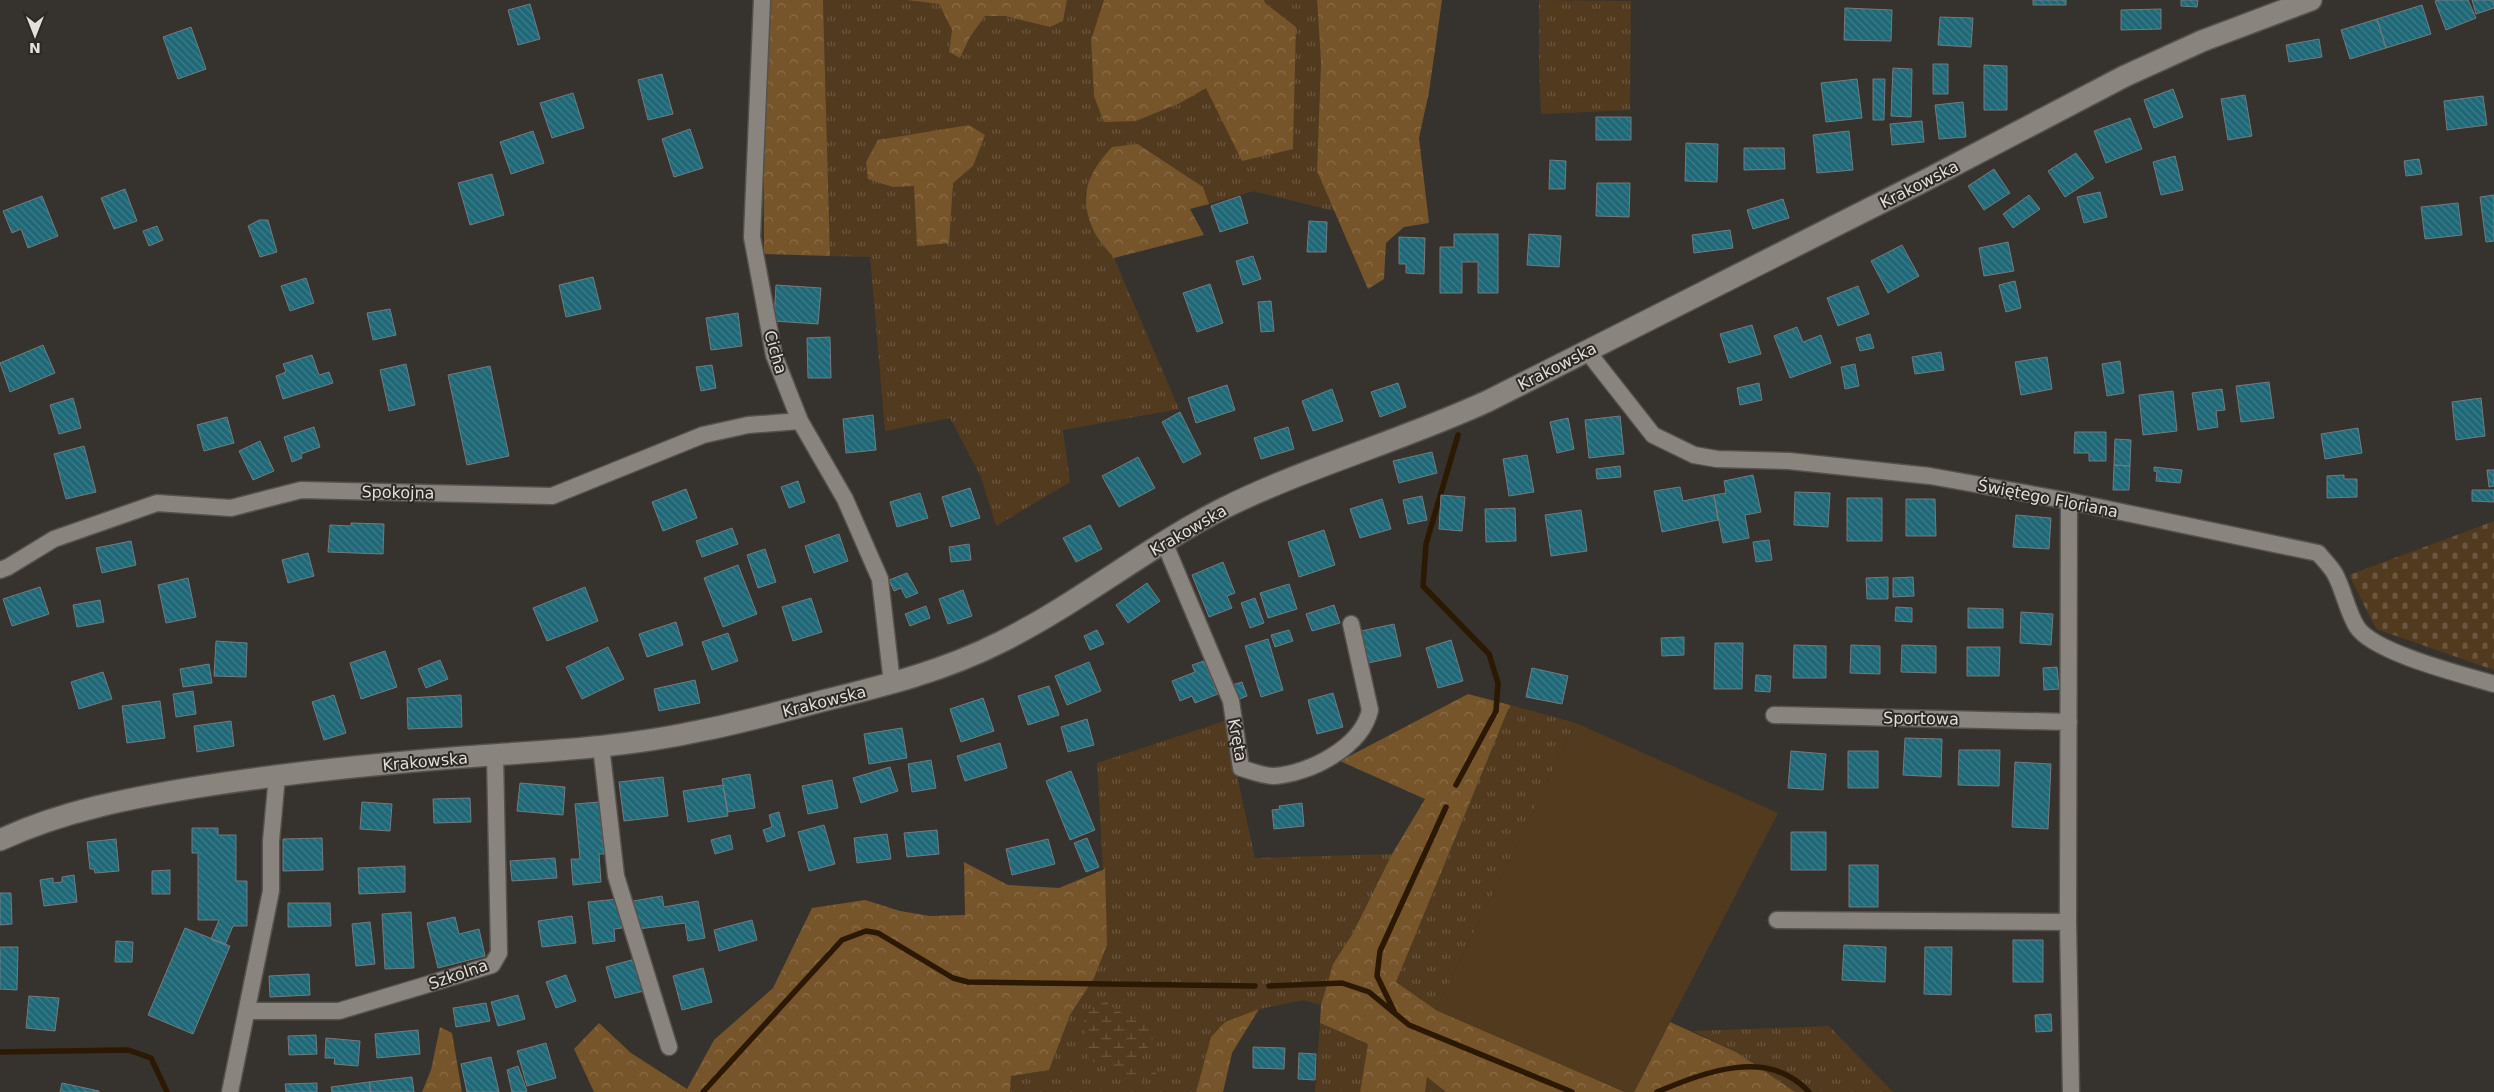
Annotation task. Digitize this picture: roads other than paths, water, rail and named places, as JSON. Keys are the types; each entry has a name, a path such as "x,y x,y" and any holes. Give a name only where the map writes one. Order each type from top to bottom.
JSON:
{"street":[{"name":"Cicha","path":"762,0 752,237 774,355 800,421 844,499 880,579 892,683"},
{"name":"Krakowska","path":"0,840 39,824 98,806 166,792 277,776 601,746 700,731 892,683 948,665 1007,639 1064,606 1164,542 1213,514 1264,489 1455,416 1936,175 2125,76 2202,41 2311,0"},
{"name":"Świętego Floriana","path":"1587,351 1652,435 1694,455 1717,459 1789,461 1930,476 2070,501 2318,553 2334,574 2358,629 2370,638 2382,646 2434,666 2494,684"},
{"name":"Spokojna","path":"0,570 8,568 54,539 157,503 231,508 301,490 552,496 703,436 748,425 800,421"},
{"path":"2070,501 2068,922 2071,1092"},
{"name":"Kręta","path":"1164,542 1231,701 1241,768 1258,774 1274,776 1292,772 1331,757 1344,749 1367,723 1370,710 1351,624"},
{"name":"Sportowa","path":"1774,715 2069,722"},
{"path":"601,746 616,876 669,1047"},
{"name":"Szkolna","path":"247,1011 339,1011 492,965 499,953 495,755"},
{"path":"230,1092 271,891 271,841 277,776"},
{"path":"1777,920 2068,922"}],"waterway":[{"path":"1456,785 1496,711 1498,683 1489,654 1423,586 1426,544 1458,435"},
{"path":"1394,1011 1377,976 1380,951 1446,807"},
{"path":"703,1092 842,940 866,931 878,933 953,978 968,982 1255,986"},
{"path":"1269,986 1342,983 1369,992 1409,1025 1572,1092"},
{"path":"0,1052 128,1050 151,1058 167,1092"},
{"path":"1657,1092 1715,1071 1756,1067 1775,1070 1793,1078 1809,1092"}]}
